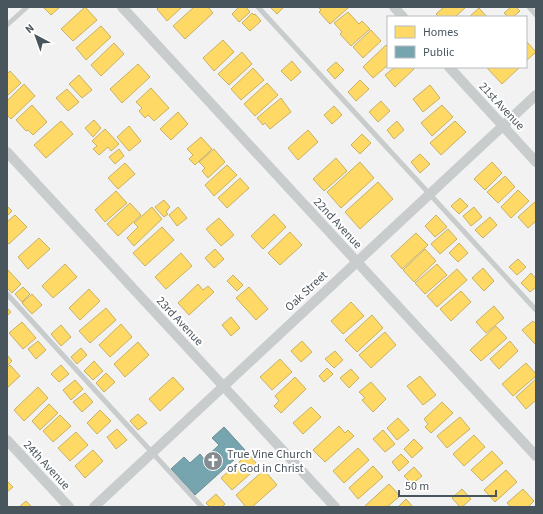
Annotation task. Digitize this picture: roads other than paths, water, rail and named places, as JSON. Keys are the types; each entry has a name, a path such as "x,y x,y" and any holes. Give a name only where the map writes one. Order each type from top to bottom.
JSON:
{"street":[{"name":"22nd Avenue","path":"122,7 536,456"},
{"path":"394,7 402,16"},
{"name":"21st Avenue","path":"450,68 536,162"},
{"name":"Oak Street","path":"94,507 536,95"},
{"name":"23rd Avenue","path":"7,152 335,507"},
{"name":"24th Avenue","path":"7,440 69,507"}],"lane":[{"path":"7,25 27,7"},
{"path":"258,7 536,310"},
{"path":"529,7 536,14"},
{"path":"7,294 202,507"}],"place":[{"name":"True Vine Church of God in Christ","path":"213,461"}]}
